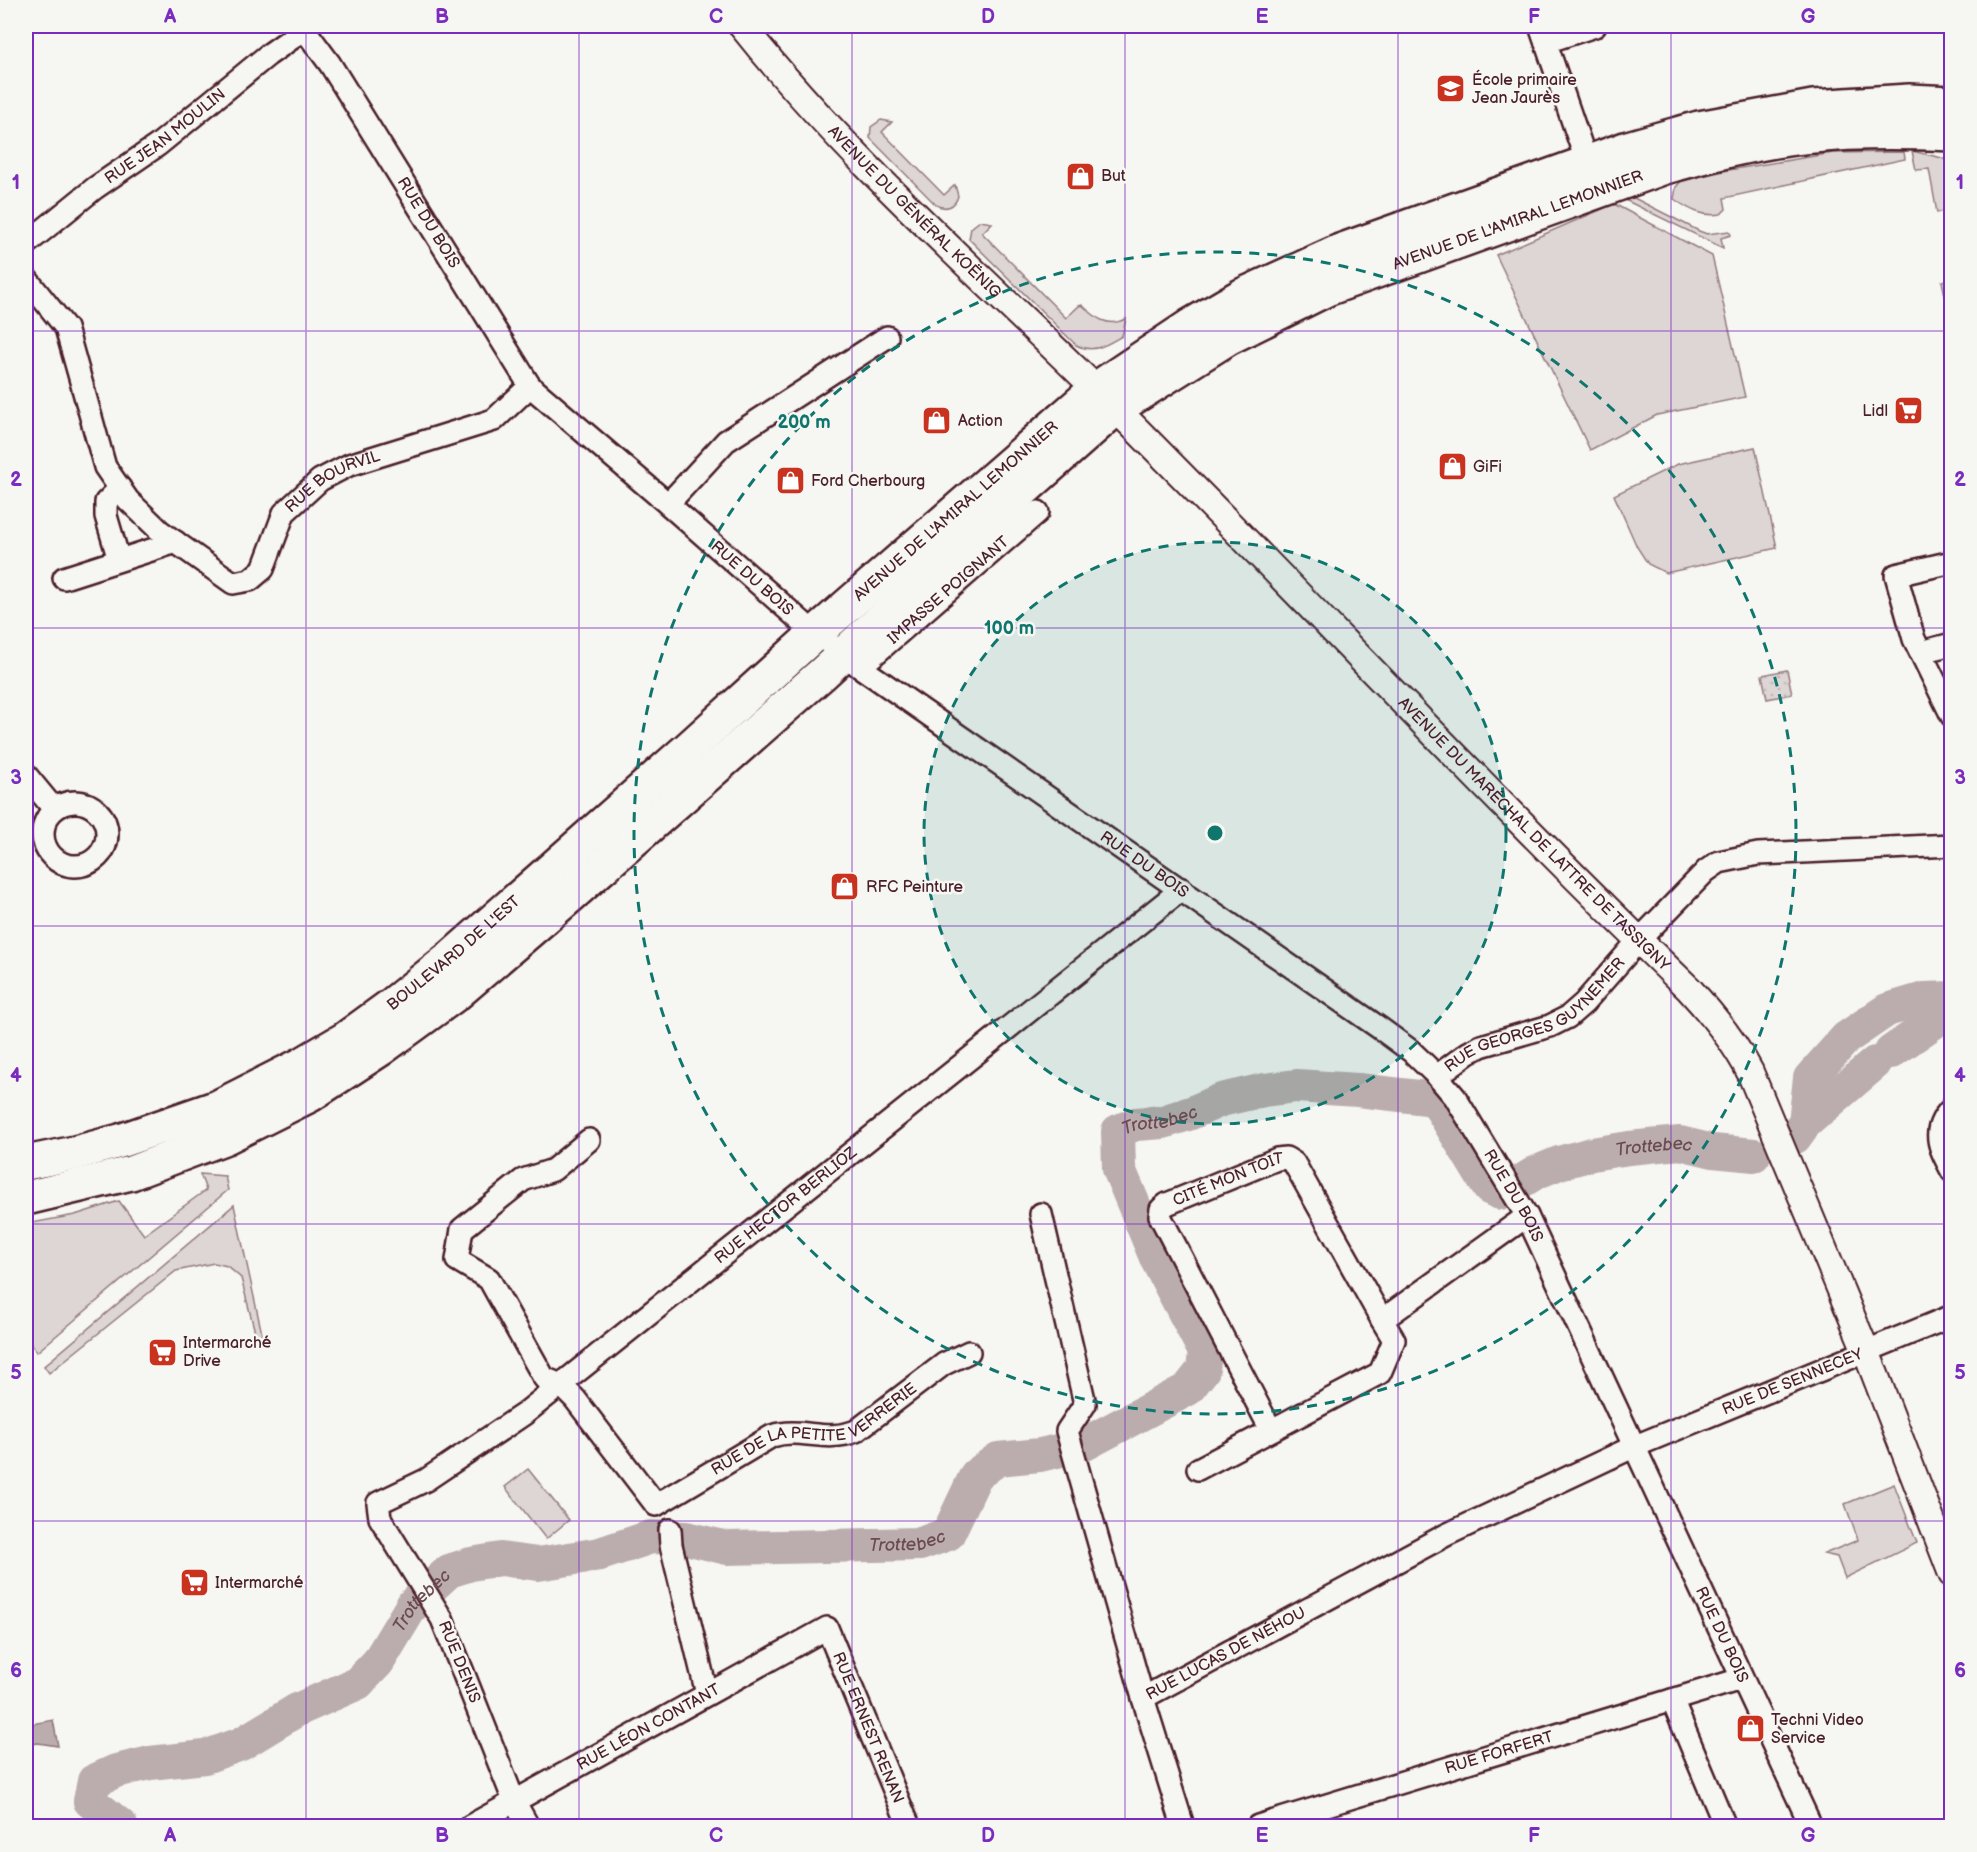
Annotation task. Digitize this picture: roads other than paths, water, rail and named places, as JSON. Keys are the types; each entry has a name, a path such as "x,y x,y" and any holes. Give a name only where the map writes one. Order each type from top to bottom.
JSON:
{"main road":[{"name":"AVENUE DE L'AMIRAL LEMONNIER","path":"1106,399 1119,372 1213,312 1281,276 1340,251 1587,163 1664,137 1749,117 1813,107 1909,101 1952,103"},
{"name":"AVENUE DE L'AMIRAL LEMONNIER","path":"817,632 1106,399 1326,289 1625,179 1706,156 1812,136 1883,132 1952,134"},
{"name":"AVENUE DE L'AMIRAL LEMONNIER","path":"456,994 578,889 852,661 972,536 976,524 985,512 1082,428 1089,419 1092,398 1106,399"},
{"name":"BOULEVARD DE L'EST","path":"26,1162 75,1153 120,1141 218,1107 301,1065 345,1039 453,956 817,632"},
{"name":"BOULEVARD DE L'EST","path":"26,1198 131,1173 226,1137 310,1095 382,1048 456,994"}],"street":[{"name":"AVENUE DU GÉNÉRAL KOËNIG","path":"742,26 789,83 863,162 1106,399"},
{"path":"1587,163 1543,34 1595,26"},
{"name":"RUE JEAN MOULIN","path":"26,244 95,188 158,145 303,27"},
{"name":"RUE DU BOIS","path":"303,27 330,64 530,386 802,623 817,632 852,661 1381,1029 1411,1051 1455,1097 1527,1216 1811,1827"},
{"name":"RUE BOURVIL","path":"26,278 66,328 105,467 136,508 160,531 233,583 250,580 263,569 284,513 320,480 349,465 494,420 530,386"},
{"path":"668,504 726,441 887,337"},
{"name":"AVENUE DU MARÉCHAL DE LATTRE DE TASSIGNY","path":"1106,399 1689,989 1717,1020 1738,1049 1866,1351 1952,1574"},
{"path":"119,560 106,516 106,502 120,488"},
{"name":"IMPASSE POIGNANT","path":"852,661 1038,512"},
{"path":"64,578 176,542"},
{"path":"1952,562 1896,576 1912,632 1952,716"},
{"path":"1921,652 1952,644"},
{"path":"26,775 54,809"},
{"name":"RUE GEORGES GUYNEMER","path":"1437,1076 1481,1046 1550,1026 1568,1017 1706,871 1719,862 1758,854 1952,845"},
{"name":"RUE HECTOR BERLIOZ","path":"378,1503 435,1475 524,1414 1182,889"},
{"path":"1952,1108 1939,1124 1940,1149 1952,1171"},
{"path":"561,1385 544,1378 489,1279 457,1260 462,1229 523,1180 553,1170 589,1140"},
{"name":"CITÉ MON TOIT","path":"1198,1468 1271,1430 1380,1373 1394,1340 1294,1163 1286,1158 1167,1204 1161,1209 1160,1216 1271,1430"},
{"name":"RUE LUCAS DE NÉHOU","path":"1041,1214 1085,1404 1067,1431 1143,1698 1446,1535 1633,1447"},
{"path":"1382,1320 1527,1216"},
{"name":"RUE DE SENNECEY","path":"1633,1447 1952,1317"},
{"name":"RUE DE LA PETITE VERRERIE","path":"561,1385 575,1399 656,1504 772,1436 784,1432 827,1437 844,1436 856,1431 944,1364 969,1352"},
{"name":"RUE DENIS","path":"378,1503 380,1518 434,1603 514,1801 528,1827"},
{"path":"670,1537 707,1694"},
{"name":"RUE LÉON CONTANT","path":"470,1827 827,1628"},
{"name":"RUE ERNEST RENAN","path":"827,1628 909,1827"},
{"name":"RUE FORFERT","path":"1258,1827 1741,1679"},
{"path":"1143,1698 1183,1827"},
{"path":"1672,1700 1725,1827"}],"waterway":[{"name":"Trottebec","path":"1795,1137 1805,1123 1810,1078 1846,1038 1887,1010 1924,999 1952,998"},
{"path":"1891,1052 1952,1007"},
{"path":"1805,1123 1875,1063"},
{"name":"Trottebec","path":"121,1826 90,1801 94,1781 116,1771 150,1763 205,1757 241,1744 297,1710 358,1683 378,1662 413,1604 449,1571 471,1564 501,1559 538,1564 600,1554 651,1537 686,1538 727,1548 920,1544 948,1534 976,1475 998,1459 1040,1455 1083,1445 1188,1389 1203,1370 1205,1352 1157,1260 1119,1169 1118,1131 1136,1124 1163,1122 1221,1100 1264,1090 1296,1086 1435,1099 1489,1188 1500,1193"},
{"name":"Trottebec","path":"1522,1181 1559,1163 1592,1154 1629,1148 1680,1143 1713,1151 1754,1155"}],"place":[{"name":"École primaire Jean Jaurès","path":"1451,89"},
{"name":"But","path":"1080,176"},
{"name":"Lidl","path":"1909,411"},
{"name":"Action","path":"937,421"},
{"name":"GiFi","path":"1452,467"},
{"name":"Ford Cherbourg","path":"790,481"},
{"name":"RFC Peinture","path":"845,887"},
{"name":"Intermarché Drive","path":"162,1352"},
{"name":"Intermarché","path":"194,1583"},
{"name":"Techni Video Service","path":"1750,1729"}]}
